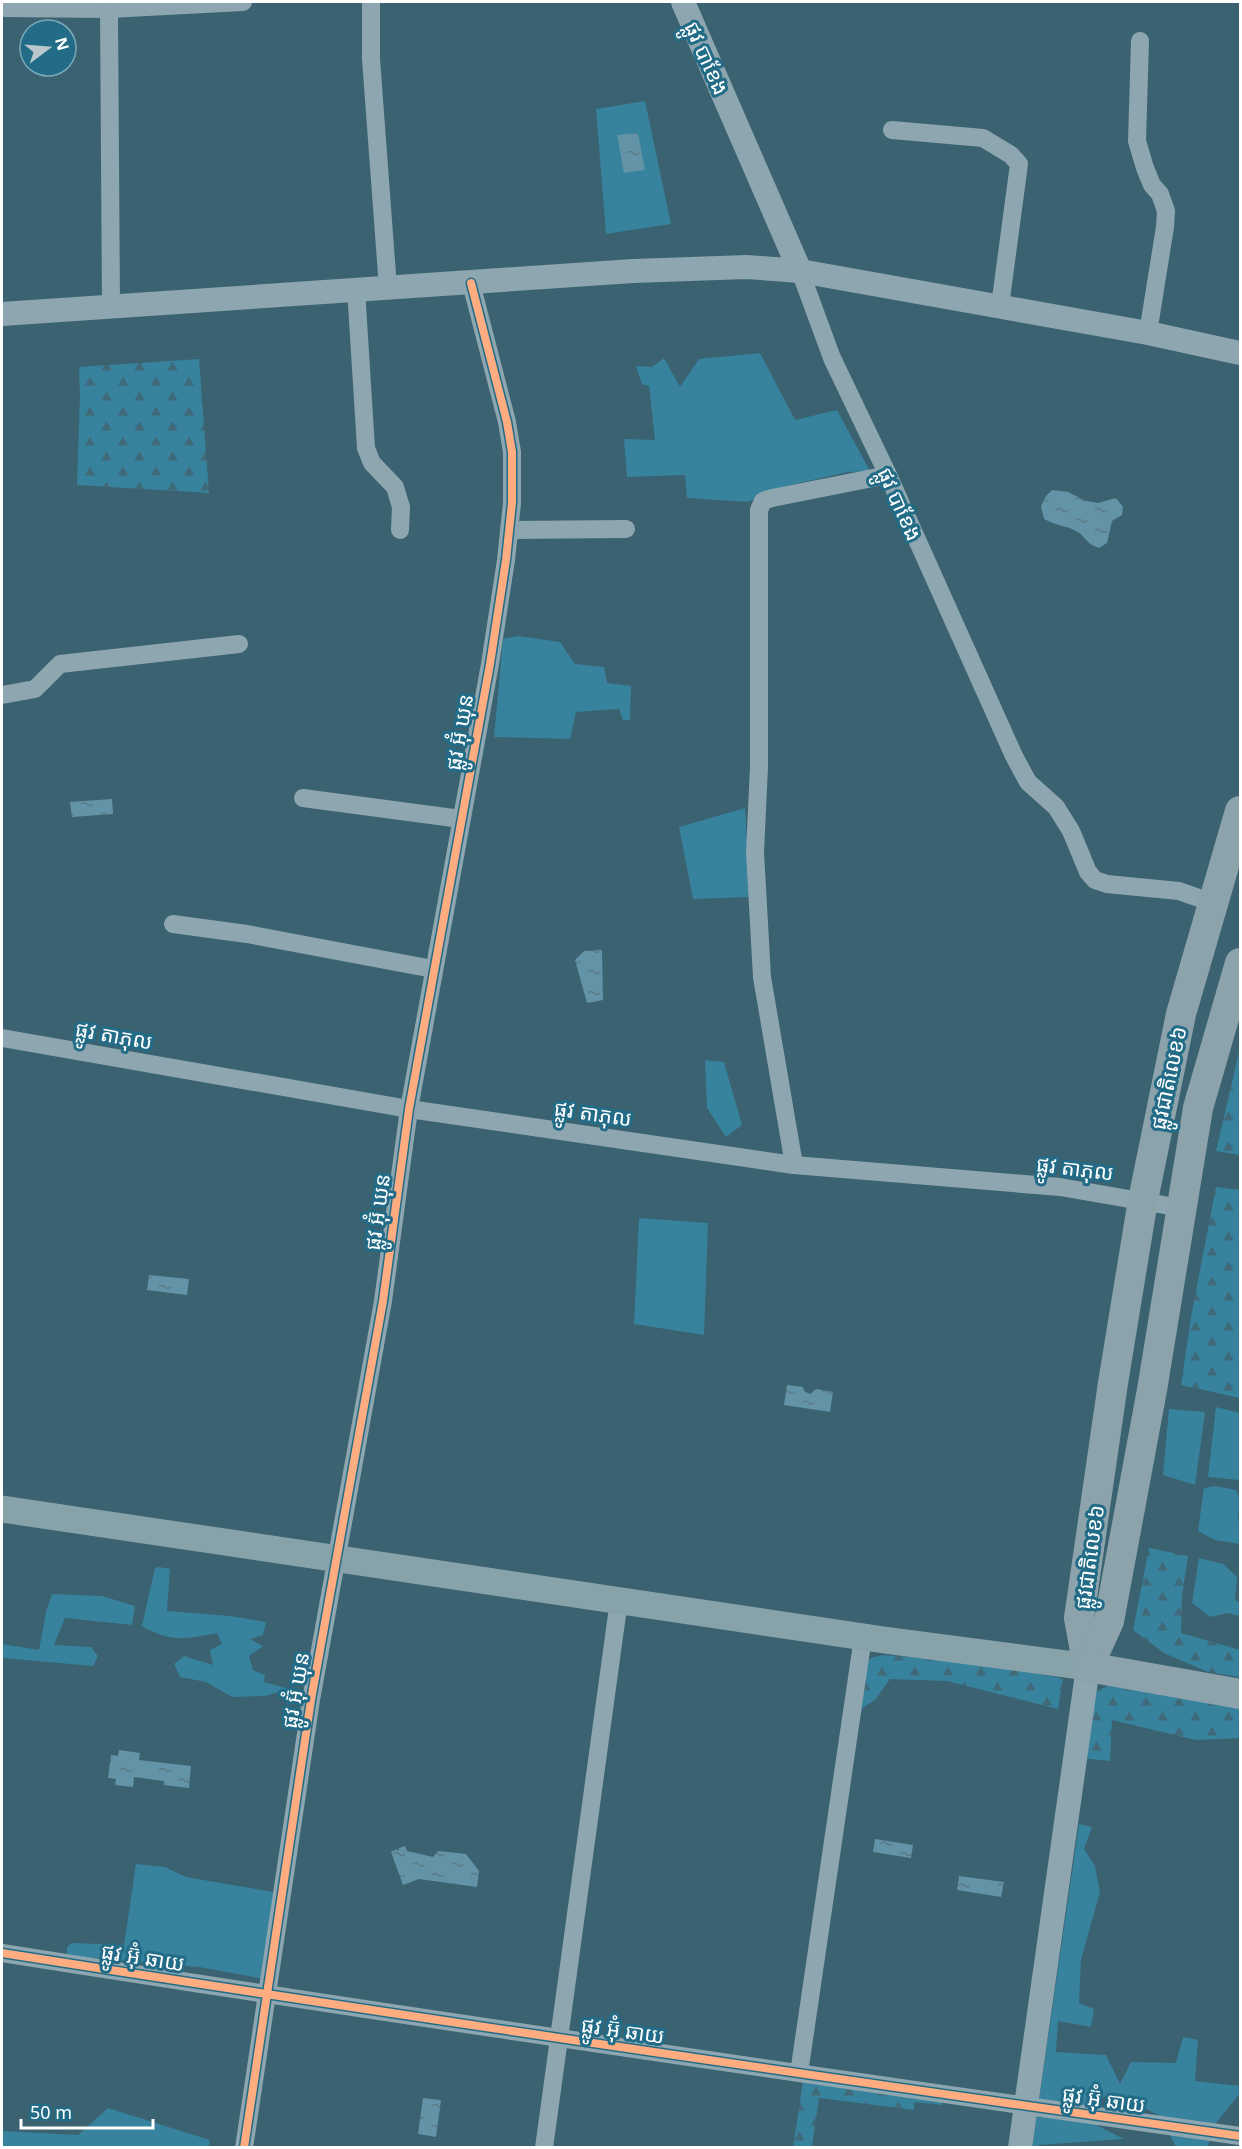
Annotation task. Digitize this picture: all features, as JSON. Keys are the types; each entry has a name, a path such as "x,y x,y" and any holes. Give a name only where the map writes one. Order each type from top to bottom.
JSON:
{"main road":[{"name":"ផ្លូវជាតិលេខ៦","path":"1088,1667 1079,1618 1113,1383 1143,1200 1181,1014 1240,811"},
{"name":"ផ្លូវជាតិលេខ៦","path":"1088,1667 1109,1622 1150,1401 1198,1108 1240,963"},
{"path":"2,1509 863,1637 1088,1667 1240,1694"}],"street":[{"path":"2,8 109,9 243,2"},
{"path":"370,2 371,59 388,288"},
{"name":"ផ្លូវ បាខែង","path":"683,2 800,271 832,358 1028,782 1056,807 1071,831 1088,872 1095,880 1107,884 1179,891 1213,903"},
{"path":"109,9 111,306"},
{"path":"1140,41 1137,141 1152,185 1160,194 1166,211 1148,333"},
{"path":"892,130 983,138 1011,155 1019,164 1000,306"},
{"path":"2,314 644,270 747,267 800,271 1148,333 1240,353"},
{"name":"ផ្លូវ អ៊ុំ ឃុន","path":"244,2148 311,1700 383,1301 409,1109 490,664 509,531 512,503 512,453 507,422 471,283"},
{"path":"356,290 366,448 372,463 395,487 401,507 400,530"},
{"path":"794,1165 762,977 756,875 759,767 759,510 763,501 772,498 888,475"},
{"path":"509,531 626,529"},
{"path":"2,694 35,688 60,664 239,644"},
{"path":"303,798 461,819"},
{"path":"173,924 248,934 434,969"},
{"name":"ផ្លូវ តាភុល","path":"2,1038 409,1109 794,1165 1060,1187 1181,1208"},
{"path":"544,2148 619,1600"},
{"path":"799,2073 863,1637"},
{"path":"1020,2148 1088,1667"},
{"name":"ផ្លូវ អ៊ុំ ឆាយ","path":"2,1953 559,2039 1240,2136"}],"green space":[{"path":"645,101 671,224 606,234 596,109"},
{"path":"760,353 795,420 837,410 870,471 848,472 786,486 748,502 687,498 685,475 627,477 624,439 655,440 649,386 642,384 636,366 652,367 664,358 680,387 699,359"},
{"path":"199,359 209,493 77,485 79,367"},
{"path":"518,636 560,642 575,664 604,667 607,683 631,686 630,720 623,720 619,709 576,712 570,739 494,737 503,639"},
{"path":"745,808 750,897 693,899 679,827"},
{"path":"1240,1048 1240,1155 1216,1151"},
{"path":"705,1060 724,1062 742,1125 726,1137 707,1108"},
{"path":"1216,1187 1240,1190 1240,1398 1181,1385 1191,1317"},
{"path":"639,1218 708,1223 704,1335 634,1324"},
{"path":"1216,1407 1240,1413 1239,1480 1208,1477"},
{"path":"1169,1409 1205,1412 1195,1485 1163,1475"},
{"path":"1215,1486 1236,1490 1240,1500 1238,1511 1240,1544 1215,1540 1198,1531 1204,1488"},
{"path":"1149,1548 1188,1556 1182,1595 1181,1633 1240,1650 1240,1677 1208,1672 1164,1653 1133,1630"},
{"path":"1199,1558 1223,1564 1237,1577 1235,1600 1240,1603 1240,1616 1227,1613 1210,1617 1192,1603"},
{"path":"155,1568 170,1569 167,1611 230,1616 266,1622 263,1635 250,1639 263,1646 249,1656 253,1670 265,1675 264,1682 289,1689 265,1696 232,1697 206,1682 180,1677 174,1664 184,1656 213,1665 210,1650 222,1644 217,1633 178,1638 162,1635 142,1626"},
{"path":"52,1594 102,1596 135,1606 132,1625 65,1618 54,1645 91,1647 98,1656 93,1666 2,1658 2,1644 39,1650"},
{"path":"883,1655 974,1663 1063,1679 1058,1709 947,1681 890,1679 875,1700 862,1708 845,1802 867,1659"},
{"path":"1108,1686 1240,1702 1240,1738 1196,1740 1112,1720 1110,1761 1082,1758 1097,1691"},
{"path":"1079,1824 1092,1827 1084,1849 1095,1866 1100,1892 1081,1960 1079,2003 1094,2009 1091,2027 1058,2021 1056,2052 1106,2055 1120,2084 1131,2062 1176,2063 1183,2037 1198,2040 1195,2081 1240,2086 1240,2093 1213,2127 1208,2147 1176,2147 1161,2117 1120,2094 1100,2098 1096,2125 1124,2139 1037,2145 1045,2147 1032,2148"},
{"path":"136,1864 165,1867 186,1877 279,1893 264,1979 199,1967 67,1956 67,1947 72,1943 124,1945"},
{"path":"803,2081 941,2096 942,2105 914,2102 914,2110 819,2098 812,2147 793,2148"},
{"path":"108,2108 210,2140 209,2147 2,2147 2,2131 78,2135"}],"water":[{"path":"638,133 645,170 624,173 617,135"},
{"path":"1052,490 1068,492 1086,501 1098,503 1116,498 1123,507 1122,515 1112,521 1107,543 1099,548 1090,544 1076,531 1044,519 1041,506"},
{"path":"112,799 113,814 72,817 70,802"},
{"path":"602,950 603,1000 587,1003 575,960 584,951"},
{"path":"149,1275 189,1279 187,1295 147,1290"},
{"path":"787,1385 803,1387 804,1391 810,1394 816,1389 833,1392 830,1412 784,1405"},
{"path":"119,1750 140,1753 139,1760 191,1766 189,1788 164,1785 164,1781 134,1777 133,1787 115,1785 116,1779 108,1778 111,1755 118,1756"},
{"path":"875,1839 913,1845 911,1858 873,1852"},
{"path":"405,1846 407,1851 433,1857 438,1851 466,1854 479,1871 477,1887 419,1879 403,1885 391,1852 397,1849 398,1852 399,1848"},
{"path":"959,1876 1004,1882 1001,1897 957,1890"},
{"path":"423,2098 441,2100 436,2137 418,2134"}],"cycle path":[{"path":"244,2148 311,1700 383,1301 409,1109 490,664 506,560 512,503 512,452 507,422 471,283"},
{"path":"2,1953 621,2047 1240,2136"}]}
